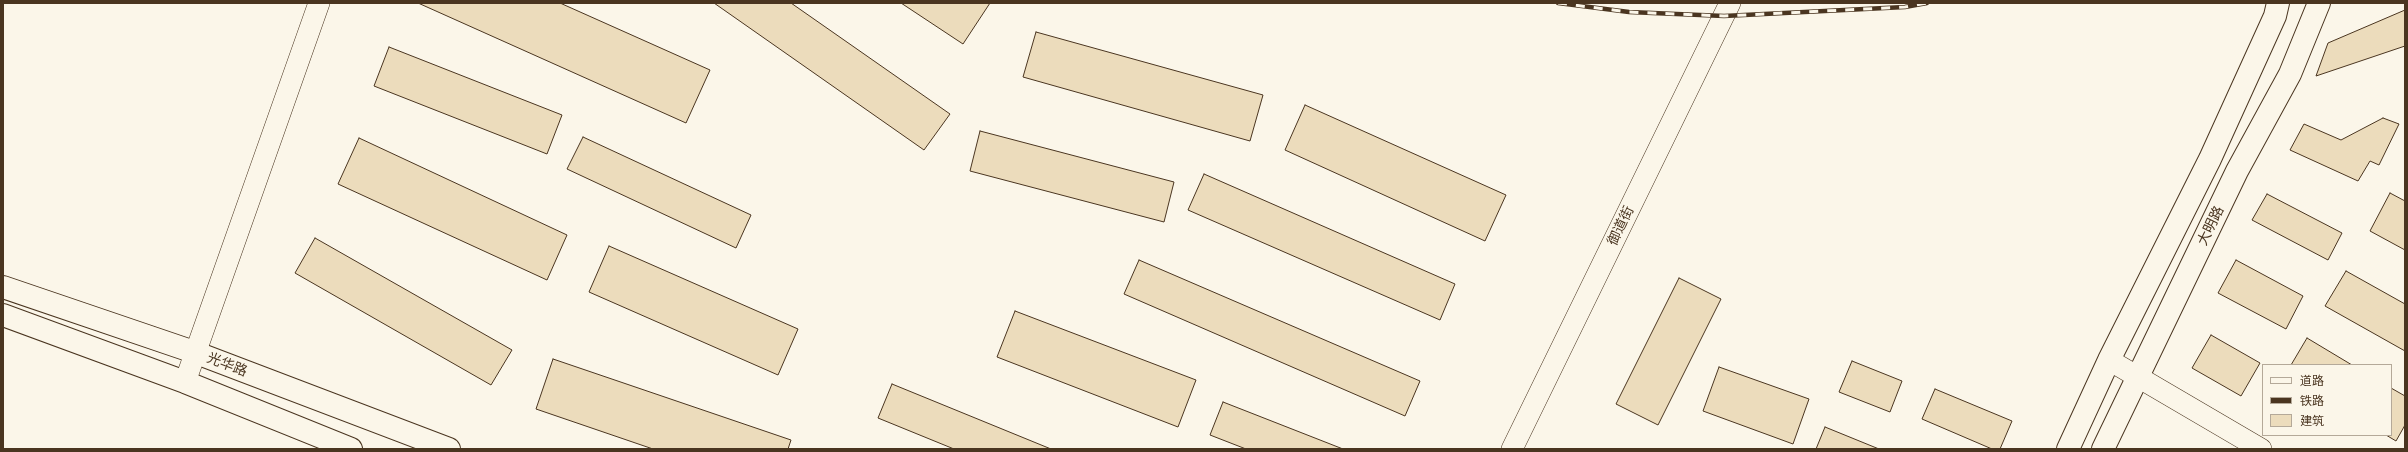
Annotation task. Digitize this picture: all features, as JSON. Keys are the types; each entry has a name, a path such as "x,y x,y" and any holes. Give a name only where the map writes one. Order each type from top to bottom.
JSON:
{"main road":[{"path":"2068,449 2109,360 2210,159 2275,16 2278,3"},
{"name":"大明路","path":"2103,449 2237,171 2290,74 2319,3"},
{"name":"光华路","path":"3,287 194,352 449,449"},
{"path":"3,315 185,382 351,449"}],"street":[{"path":"185,382 194,352 319,3"},
{"name":"御道街","path":"1512,449 1730,3"},
{"path":"2109,360 2137,378 2261,449"}],"building":[{"path":"418,3 560,3 710,70 686,123"},
{"path":"714,3 791,3 950,114 924,150"},
{"path":"901,3 990,3 963,44"},
{"path":"2405,10 2405,46 2316,76 2328,43"},
{"path":"1036,32 1263,95 1250,141 1023,77"},
{"path":"389,47 562,115 547,154 374,86"},
{"path":"1305,105 1506,195 1485,241 1285,150"},
{"path":"2383,118 2399,124 2379,165 2370,161 2358,181 2290,150 2304,124 2341,140"},
{"path":"980,131 1174,182 1164,222 970,171"},
{"path":"583,137 751,215 736,248 567,169"},
{"path":"359,138 567,235 547,280 338,184"},
{"path":"1204,174 1455,284 1440,320 1188,210"},
{"path":"2390,193 2405,201 2405,250 2370,231"},
{"path":"2267,194 2342,233 2328,260 2252,220"},
{"path":"315,238 512,350 491,385 295,273"},
{"path":"609,246 798,329 778,375 589,292"},
{"path":"1139,260 1420,381 1405,416 1124,294"},
{"path":"2236,260 2303,296 2286,329 2218,293"},
{"path":"2346,271 2405,304 2405,351 2325,306"},
{"path":"1679,278 1721,299 1658,425 1616,404"},
{"path":"1015,311 1196,380 1178,427 997,357"},
{"path":"2211,335 2260,363 2241,396 2192,368"},
{"path":"2307,338 2350,364 2292,364"},
{"path":"553,359 791,440 788,449 653,449 536,409"},
{"path":"1852,361 1902,381 1890,412 1839,392"},
{"path":"1719,367 1809,399 1793,444 1703,411"},
{"path":"892,384 1051,449 954,449 878,418"},
{"path":"1935,389 2012,421 2000,449 1992,449 1922,419"},
{"path":"2392,389 2405,396 2405,425 2396,441 2388,436 2392,436"},
{"path":"1223,402 1343,449 1246,449 1210,435"},
{"path":"1825,427 1879,449 1816,449"}],"railway":[{"path":"1558,3 1629,12 1724,16 1905,7 1927,3"}]}
